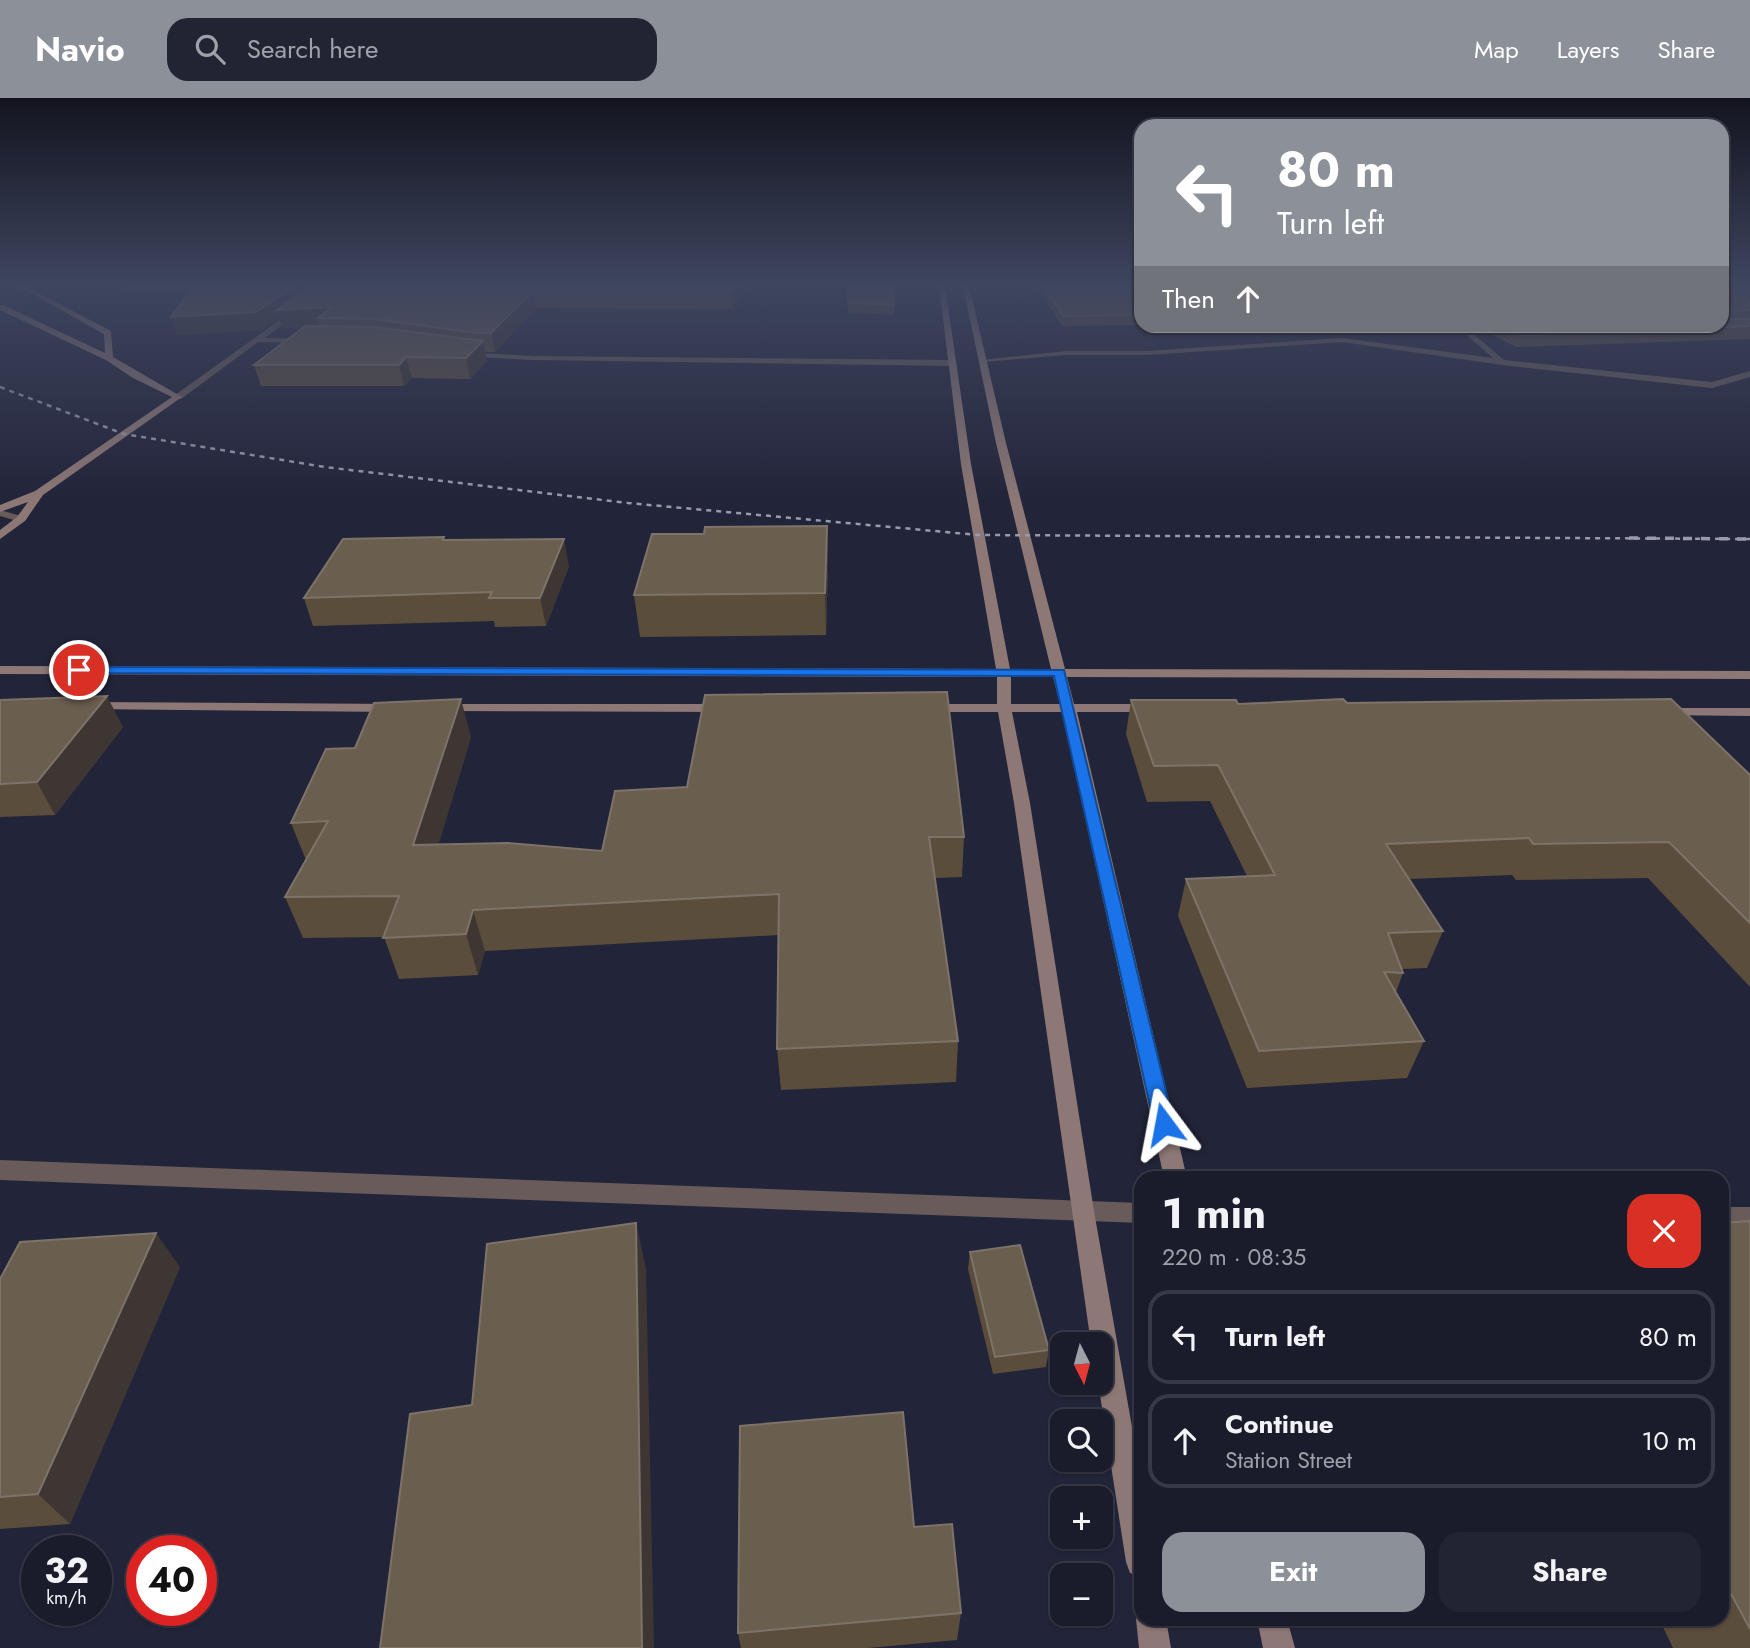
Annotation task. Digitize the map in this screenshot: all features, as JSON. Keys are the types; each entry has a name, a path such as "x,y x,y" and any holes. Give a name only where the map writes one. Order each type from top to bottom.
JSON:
{"main road":[{"path":"0,511 39,493 178,397 136,376 110,358"},
{"path":"952,358 966,464 1004,674 1004,708 1022,803 1082,1211 1134,1520"},
{"path":"984,360 1001,443 1068,708 1175,1171"},
{"path":"0,536 20,519 39,493"},
{"path":"0,670 1750,675"},
{"path":"69,706 741,708"},
{"path":"913,708 1161,708"},
{"path":"1653,711 1750,712"},
{"path":"1151,1626 1155,1648"},
{"path":"1274,1626 1279,1648"}],"street":[{"path":"178,397 232,358"},
{"path":"561,358 953,363"},
{"path":"984,360 1001,358"},
{"path":"1472,358 1712,385 1750,374"},
{"path":"1498,358 1502,362"},
{"path":"0,511 20,519"},
{"path":"0,1170 1134,1213"},
{"path":"1729,1217 1750,1217"}],"building":[{"path":"263,358 405,358 399,365 254,365"},
{"path":"827,526 825,593 634,595 652,534 704,534 705,527"},
{"path":"444,537 443,540 564,539 540,598 489,598 492,592 304,598 343,539"},
{"path":"947,692 964,837 929,837 958,1041 777,1049 779,894 473,910 466,934 383,938 399,896 285,897 328,821 291,823 326,749 355,748 374,703 461,699 413,845 508,843 602,851 615,791 687,787 705,695"},
{"path":"107,696 37,782 0,784 0,700"},
{"path":"1343,699 1347,703 1671,699 1750,775 1750,923 1669,842 1533,844 1529,838 1386,844 1443,931 1388,933 1403,973 1384,972 1424,1041 1259,1051 1186,879 1275,875 1218,765 1154,766 1131,700 1236,700 1238,704"},
{"path":"1750,1221 1750,1629 1729,1590 1729,1222"},
{"path":"636,1223 642,1648 380,1648 410,1414 472,1405 487,1244"},
{"path":"156,1233 38,1494 0,1497 0,1279 20,1242"},
{"path":"1020,1245 1049,1350 995,1357 970,1252"},
{"path":"903,1412 914,1527 952,1524 961,1613 738,1633 740,1426"}],"railway":[{"path":"0,387 124,434 325,467 628,503 978,535 1750,539 1629,538"}],"route":[{"path":"79,670 1059,673 1164,1124"}]}
